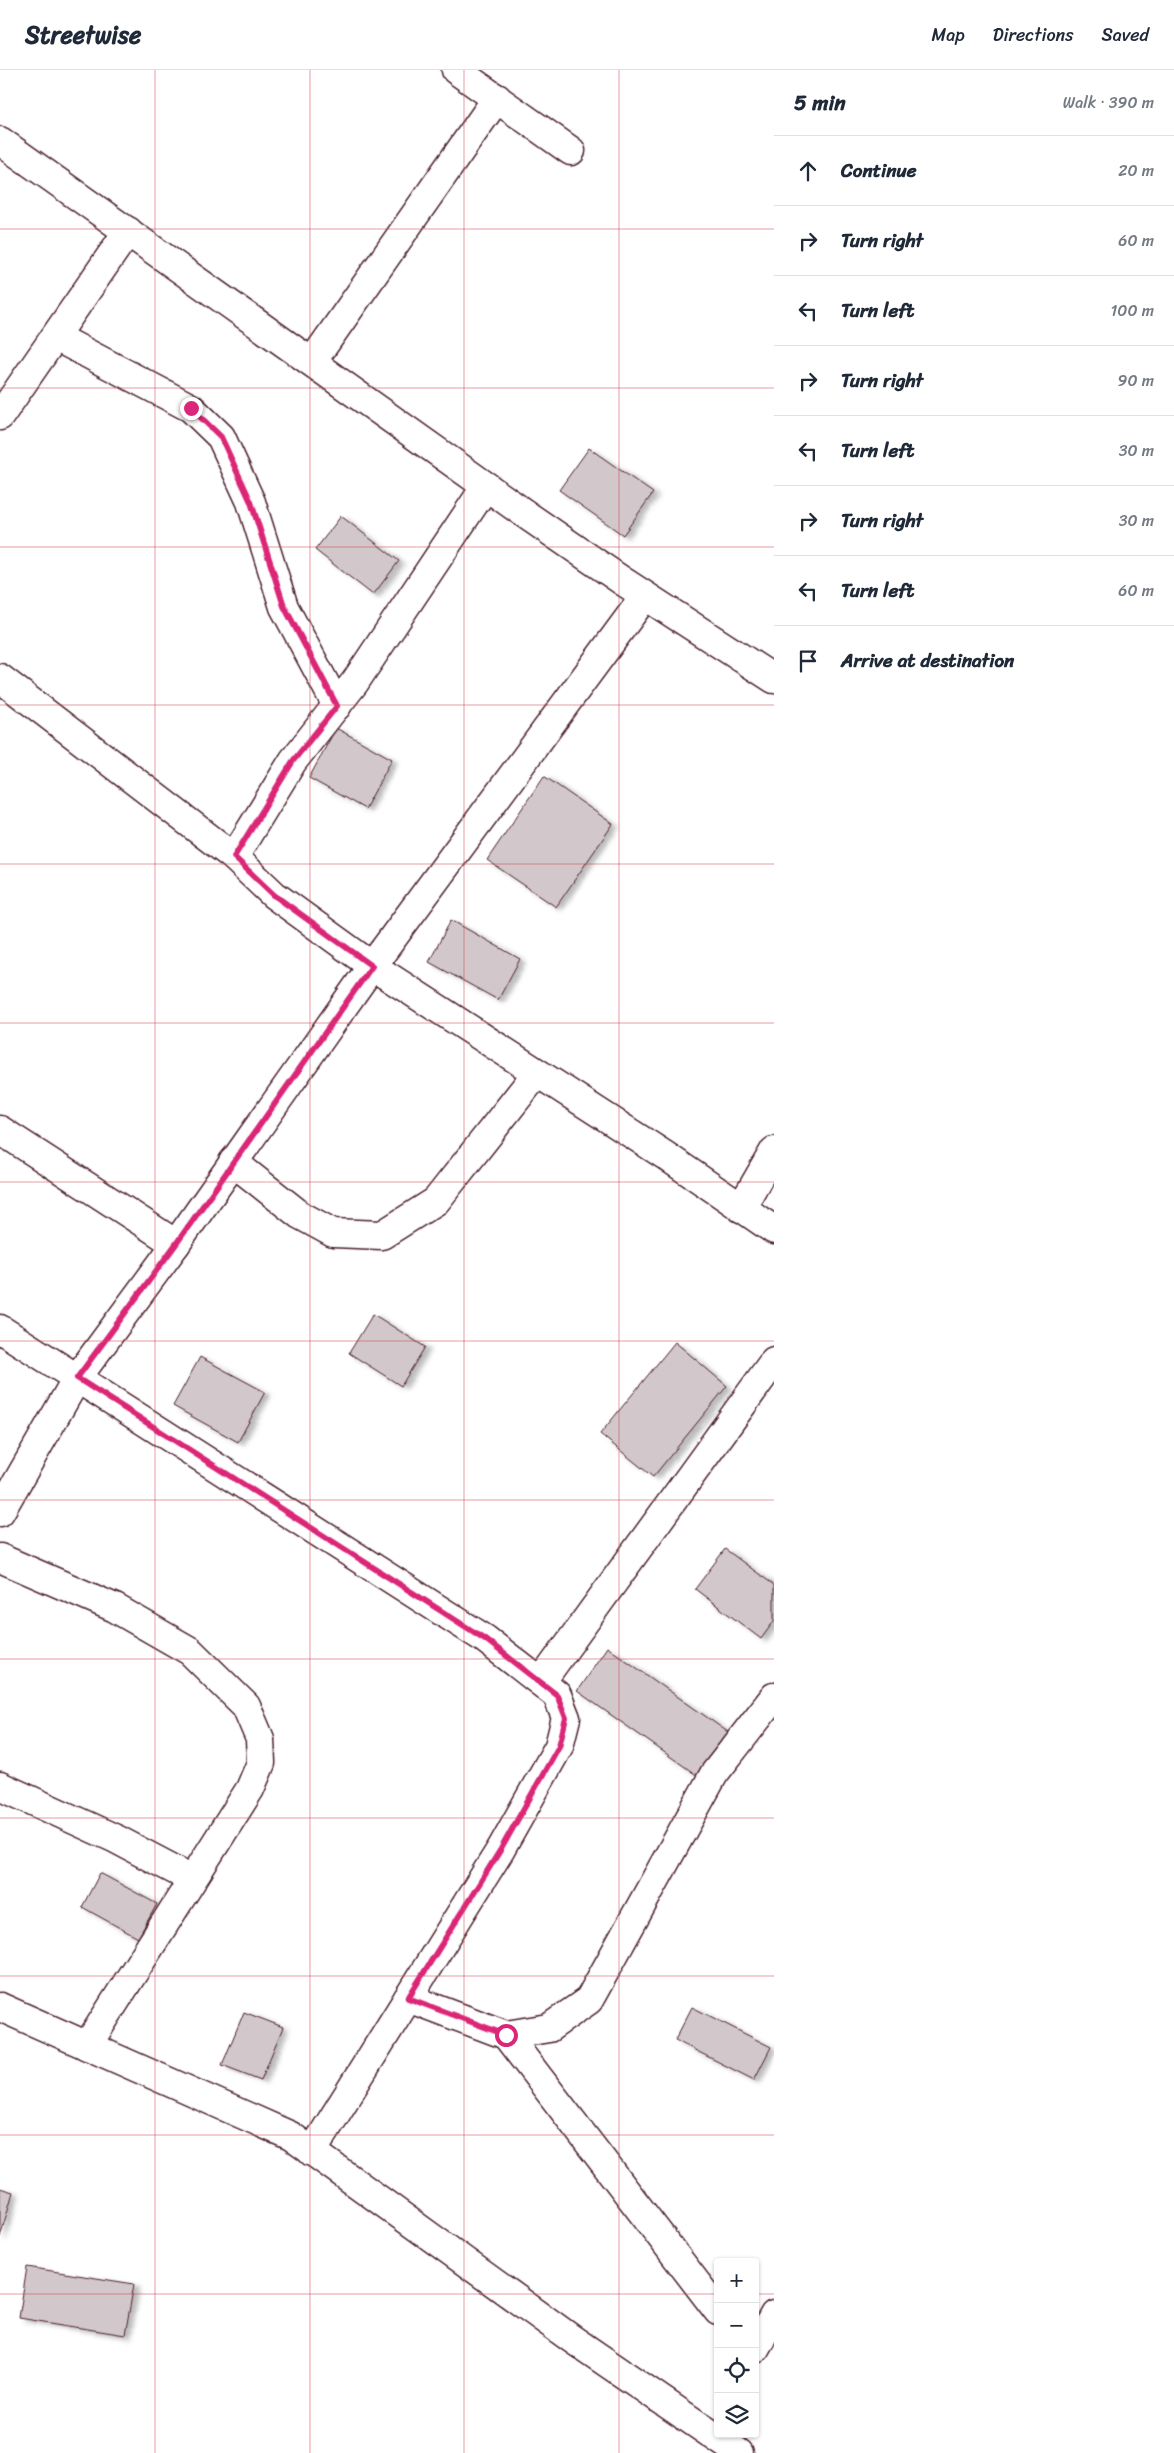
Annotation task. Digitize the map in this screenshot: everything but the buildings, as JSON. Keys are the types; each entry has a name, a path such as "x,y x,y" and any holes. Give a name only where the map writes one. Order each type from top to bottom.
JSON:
{"street":[{"path":"456,70 571,151"},
{"path":"312,362 496,98"},
{"path":"0,141 486,486 645,596 774,679"},
{"path":"0,416 128,232"},
{"path":"56,337 191,408 221,437 251,502 284,606 337,706"},
{"path":"234,857 293,761 355,682 486,486"},
{"path":"0,1512 77,1378 176,1244 372,966 645,596"},
{"path":"0,678 234,857 274,895 372,966 774,1230"},
{"path":"233,1162 300,1215 333,1233 382,1236 436,1201 537,1073"},
{"path":"0,1130 176,1244"},
{"path":"741,1208 774,1151"},
{"path":"0,1328 485,1639 557,1695 566,1718 559,1746 501,1849 312,2152"},
{"path":"541,1682 774,1361"},
{"path":"0,1558 115,1608 190,1651 246,1706 260,1739 261,1763 250,1789 87,2046"},
{"path":"408,1998 506,2035 549,2028 589,2000 714,1774 774,1697"},
{"path":"0,1786 116,1839 192,1879"},
{"path":"0,2007 291,2136 572,2339 713,2424 739,2453"},
{"path":"506,2035 714,2306"},
{"path":"756,2348 774,2315"}],"route":[{"path":"191,408 221,437 251,502 284,606 337,706 293,761 234,857 274,895 372,966 176,1244 77,1378 485,1639 557,1695 566,1718 559,1746 501,1849 408,1998 506,2035"}]}
